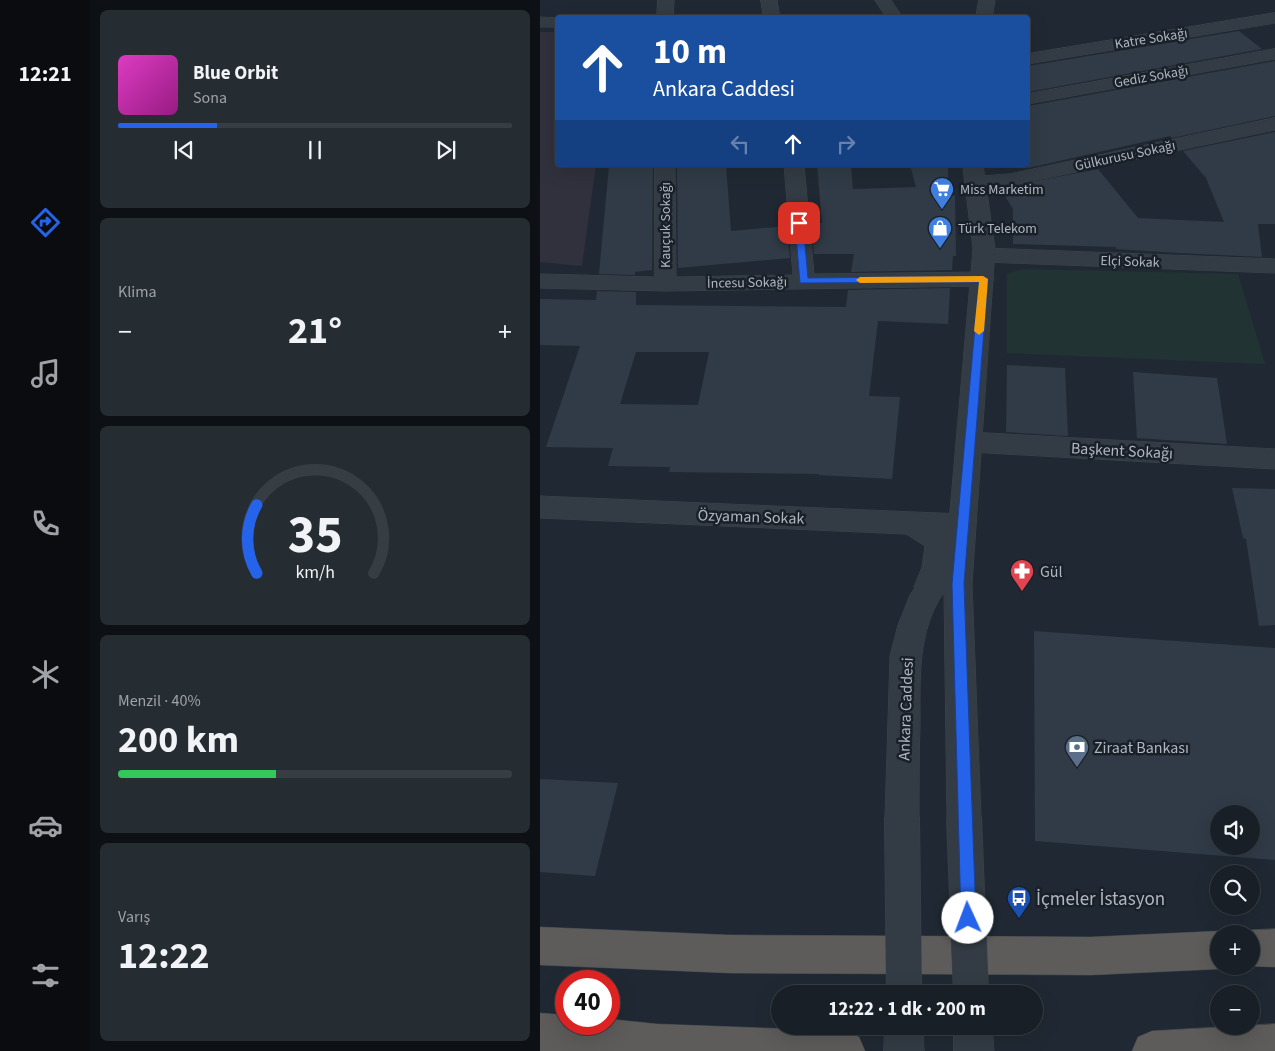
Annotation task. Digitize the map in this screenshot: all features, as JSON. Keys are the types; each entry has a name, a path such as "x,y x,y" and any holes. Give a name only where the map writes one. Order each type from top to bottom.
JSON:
{"highway":[{"path":"540,946 729,954 1091,956 1210,950"},
{"path":"1260,949 1275,948"},
{"path":"540,1032 657,1044 845,1051"},
{"path":"1152,1051 1275,1044"}],"street":[{"path":"665,15 666,0"},
{"path":"769,0 772,15"},
{"path":"883,0 893,15"},
{"path":"984,15 987,0"},
{"name":"Katre Sokağı","path":"1030,59 1275,18"},
{"path":"540,22 555,22"},
{"name":"Gediz Sokağı","path":"1030,99 1275,54"},
{"name":"Gülkurusu Sokağı","path":"974,173 1009,180 1275,124"},
{"name":"Kauçuk Sokağı","path":"665,167 665,284"},
{"path":"794,167 804,281"},
{"name":"Ankara Caddesi","path":"971,985 958,584 984,267 974,173"},
{"name":"Elçi Sokak","path":"984,267 1275,266"},
{"name":"İncesu Sokağı","path":"540,282 665,284 804,281 984,267"},
{"name":"Başkent Sokağı","path":"969,442 1275,459"},
{"name":"Özyaman Sokak","path":"540,507 962,525"},
{"path":"906,523 926,530 939,542 936,567 925,595"},
{"name":"Ankara Caddesi","path":"904,985 902,817 905,656 912,625 925,595 956,547 962,525"},
{"path":"904,1035 904,1051"},
{"path":"973,1035 974,1051"}],"shaded area":[{"path":"540,32 555,32 555,167 596,167 582,266 540,262"},
{"path":"1023,269 1238,274 1265,364 1007,353 1007,274"}],"building":[{"path":"1239,31 1262,49 1030,92 1030,66"},
{"path":"1275,61 1275,116 1172,138 1170,136 1028,168 1030,167 1030,106"},
{"path":"1275,132 1275,224 1258,224 1262,257 1116,249 1116,247 1013,244 1013,209 1000,188 1098,169 1138,218 1224,222 1206,178 1183,151"},
{"path":"609,167 653,167 652,270 635,272 635,275 599,274"},
{"path":"677,167 726,167 731,231 787,226 790,258 678,268"},
{"path":"817,167 851,167 853,189 916,187 911,167 948,167 948,197 955,195 956,256 953,256 952,270 851,272 854,254 814,254 811,224 822,223"},
{"path":"950,288 948,324 878,321 869,396 900,397 892,479 819,474 669,472 670,467 608,466 613,448 546,447 580,346 540,345 540,299 596,300 597,291 636,292 636,305 846,307 848,290","holes":["636,352 709,352 698,405 620,404"]},
{"path":"1007,365 1065,368 1068,436 1006,432"},
{"path":"1133,372 1217,378 1227,444 1137,438"},
{"path":"1232,488 1275,489 1275,625 1259,626 1246,539 1243,538"},
{"path":"1034,631 1275,648 1275,860 1212,855 1260,855 1260,805 1210,805 1210,855 1035,841"},
{"path":"540,779 618,783 595,876 540,872"}],"slow traffic":[{"path":"860,280 983,279 979,331"}],"place":[{"name":"Miss Marketim","path":"942,210"},
{"name":"Türk Telekom","path":"940,249"},
{"name":"Gül","path":"1022,592"},
{"name":"Ziraat Bankası","path":"1077,768"},
{"name":"İçmeler İstasyon","path":"1019,919"}],"route":[{"path":"799,223 804,281 983,279 958,584 968,918"}]}
